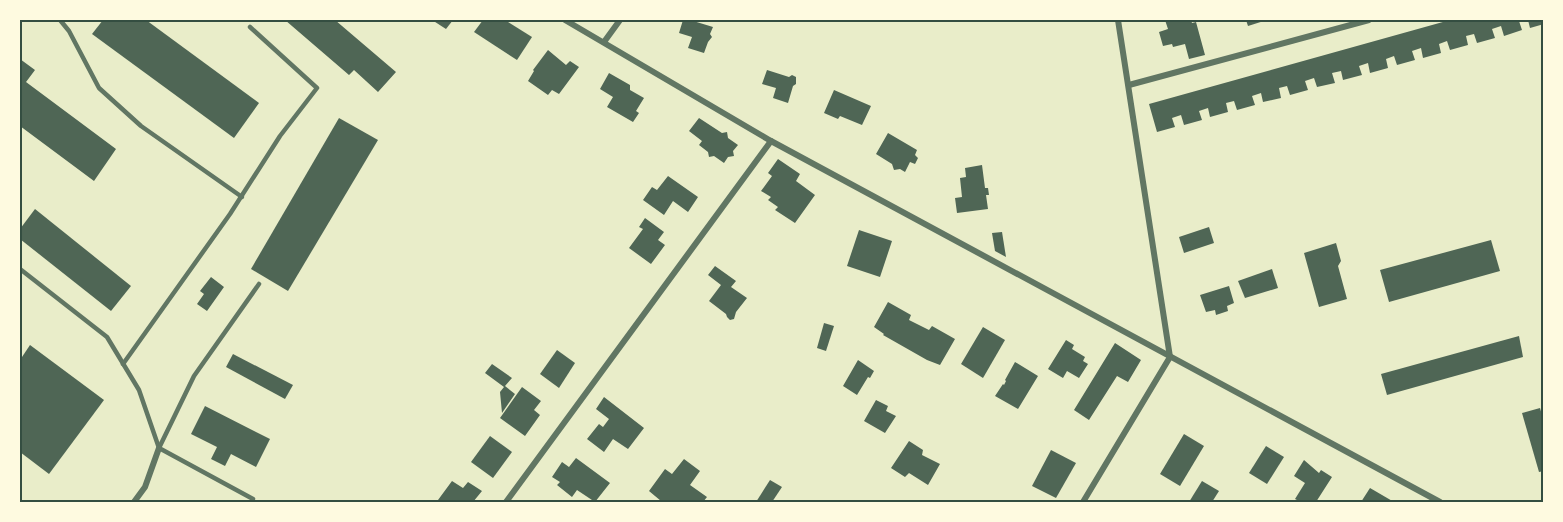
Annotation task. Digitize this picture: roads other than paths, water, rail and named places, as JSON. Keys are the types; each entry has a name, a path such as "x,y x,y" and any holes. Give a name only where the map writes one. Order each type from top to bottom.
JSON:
{"street":[{"path":"565,20 771,141 1440,502"},
{"path":"604,42 621,20"},
{"path":"1083,502 1170,357 1118,20"},
{"path":"1129,85 1369,20"},
{"path":"507,502 771,141"},
{"path":"134,502 145,487 159,448"},
{"path":"1424,502 1428,496"}],"lane":[{"path":"60,20 69,31 99,88 141,126 242,196"},
{"path":"123,364 242,196 280,136 317,88 250,27"},
{"path":"20,269 107,337 139,390 159,448 253,499"},
{"path":"159,448 194,376 259,284"}]}
